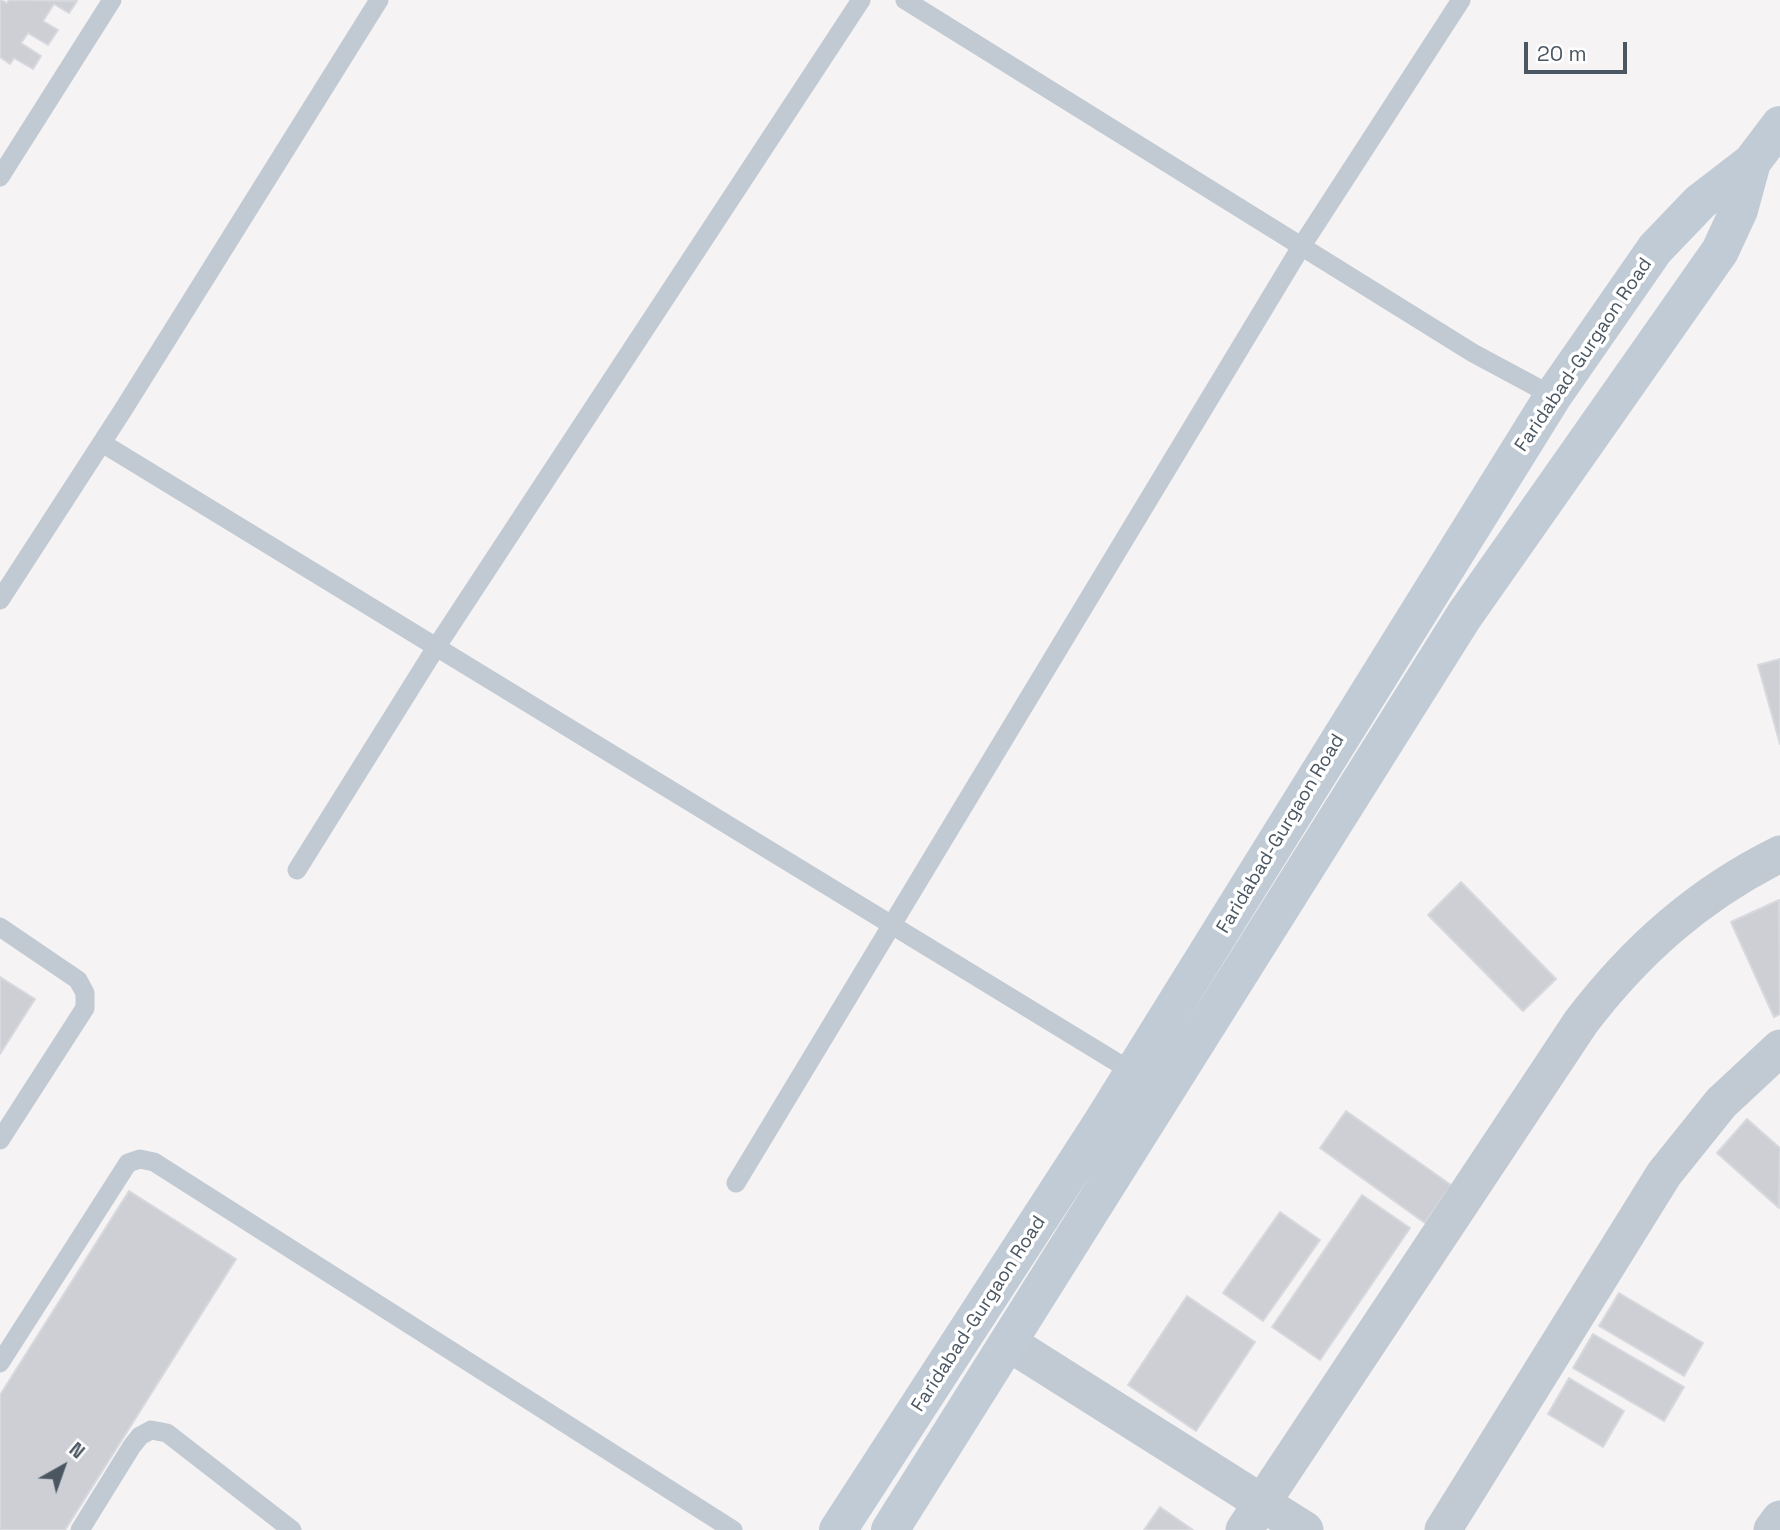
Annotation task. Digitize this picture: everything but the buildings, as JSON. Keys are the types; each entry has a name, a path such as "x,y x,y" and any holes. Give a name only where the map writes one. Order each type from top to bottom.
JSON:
{"main road":[{"name":"Faridabad-Gurgaon Road","path":"838,1530 996,1289 1131,1071 1217,939 1431,588 1553,397 1655,249 1700,202 1752,162 1780,125"},
{"name":"Faridabad-Gurgaon Road","path":"890,1530 1464,616 1720,251 1739,210 1752,162"}],"street":[{"path":"1252,1517 1581,1021 1609,985 1633,958 1682,914 1745,872 1780,854"},
{"path":"1443,1530 1664,1174 1721,1103 1780,1048"},
{"path":"1009,1343 1252,1517 1304,1530"},
{"path":"1772,1530 1780,1518"}],"lane":[{"path":"0,177 112,0"},
{"path":"0,600 102,443 379,0"},
{"path":"297,870 435,649 861,0"},
{"path":"905,0 1367,288 1553,397"},
{"path":"736,1183 1301,247 1461,0"},
{"path":"102,443 435,649 1131,1071"},
{"path":"0,927 78,981 85,993 85,1008 0,1139"},
{"path":"0,1363 122,1171 128,1163 147,1161 166,1170 728,1527"},
{"path":"80,1530 139,1436 151,1430 167,1433 292,1530"}]}
